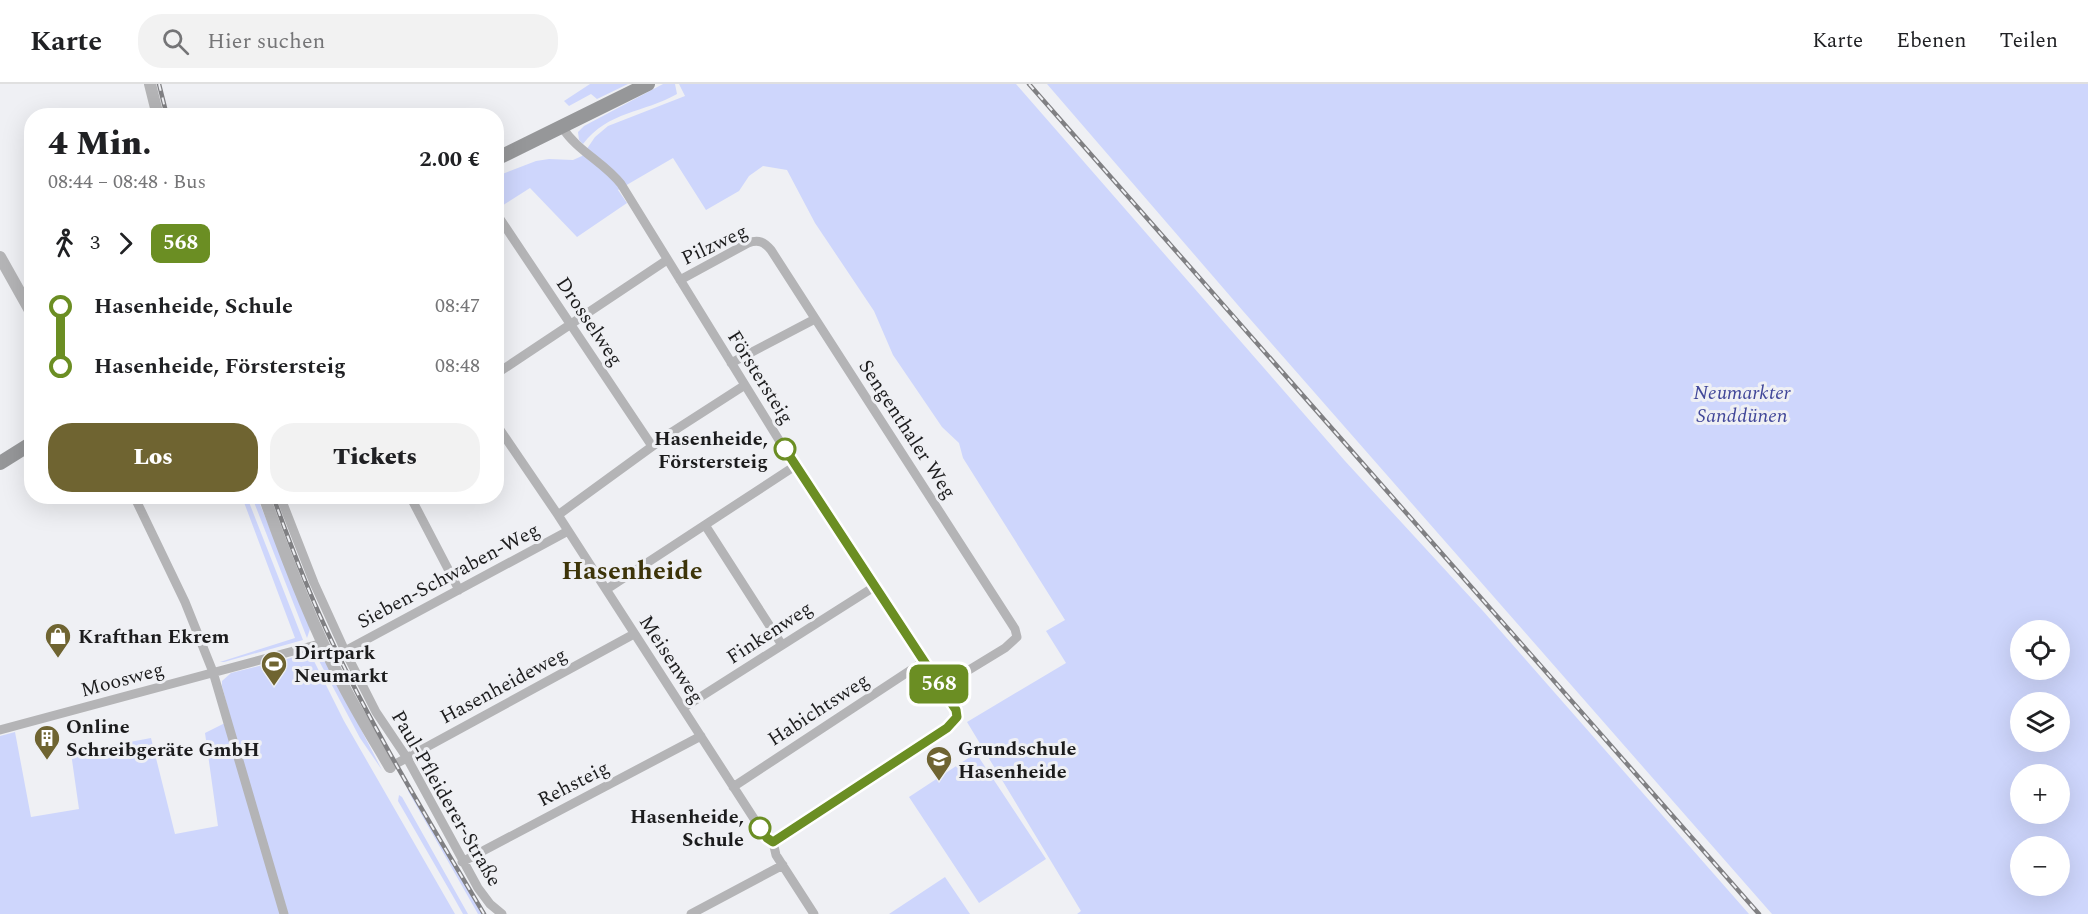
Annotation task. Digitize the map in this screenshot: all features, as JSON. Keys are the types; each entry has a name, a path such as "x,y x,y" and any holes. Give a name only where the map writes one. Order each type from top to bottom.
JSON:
{"main road":[{"path":"504,155 648,84"},
{"path":"0,463 24,448"}],"street":[{"path":"150,84 156,108"},
{"name":"Förstersteig","path":"562,127 573,142 618,180 795,466 956,710 957,717 951,725 773,842"},
{"name":"Drosselweg","path":"504,225 652,446"},
{"name":"Pilzweg","path":"680,280 748,243 757,240 763,242"},
{"name":"Sengenthaler Weg","path":"763,242 771,250 1015,629 1016,639 1005,648 941,687"},
{"path":"0,257 24,299"},
{"path":"504,369 667,260"},
{"path":"731,363 815,319"},
{"path":"558,515 652,446 745,385"},
{"name":"Meisenweg","path":"504,436 607,589 733,787 767,838 773,842 775,851 814,914"},
{"path":"607,589 795,466"},
{"path":"138,504 185,602 213,672 284,914"},
{"path":"267,504 323,643 345,688 390,767"},
{"name":"Paul-Pfleiderer-Straße","path":"283,504 314,583 376,712 407,758 462,862 482,894 492,907 502,914"},
{"path":"414,504 459,590"},
{"path":"705,525 782,645"},
{"name":"Sieben-Schwaben-Weg","path":"345,651 568,531"},
{"name":"Finkenweg","path":"683,708 874,587"},
{"name":"Hasenheideweg","path":"390,767 634,634"},
{"name":"Moosweg","path":"0,730 323,643"},
{"name":"Habichtsweg","path":"733,787 923,662"},
{"name":"Rehsteig","path":"462,862 700,736"},
{"path":"691,914 783,865"}],"green space":[{"path":"590,84 628,84 597,99 591,94 569,106 564,101"},
{"path":"663,84 675,84 677,94 615,119 593,133 583,144 579,140 578,132 584,126"},
{"path":"679,84 1016,84 1345,461 1483,611 1749,914 1077,914 1081,911 967,722 1066,663 1046,631 1065,620 963,458 959,443 942,427 893,355 874,311 815,223 787,170 763,166 749,176 739,191 706,210 673,158 618,190 627,203 577,237 530,188 504,205 504,173 536,161 573,160 582,156 595,137 608,126 685,96"},
{"name":"Neumarkter Sanddünen","path":"1047,84 2088,84 2088,914 1772,914"},
{"path":"245,504 250,504 303,640 220,662 295,638"},
{"path":"255,504 260,504 307,619 310,629 307,638"},
{"path":"316,651 322,654 382,770 360,738 318,659"},
{"path":"310,653 344,721 455,914 0,914 0,736 15,732 31,817 79,809 71,753 151,738 175,834 218,826 205,733 231,720 222,681 231,673"},
{"path":"976,753 1046,859 979,903 909,797"},
{"path":"409,788 482,914 478,914 408,791"},
{"path":"399,795 468,914 463,914 398,801"},
{"path":"945,877 970,914 889,914"}],"railway":[{"path":"159,84 165,108"},
{"path":"1029,84 1759,914"},
{"path":"276,504 309,590 350,679 406,781 484,914"}],"bus line":[{"name":"568","path":"760,828 773,842 947,728 957,717 956,710 785,449"}],"place":[{"name":"Hasenheide, Förstersteig","path":"785,449"},
{"name":"Krafthan Ekrem","path":"58,659"},
{"name":"Dirtpark Neumarkt","path":"274,687"},
{"name":"Online Schreibgeräte GmbH","path":"47,761"},
{"name":"Grundschule Hasenheide","path":"939,782"},
{"name":"Hasenheide, Schule","path":"760,828"}],"district":[{"name":"Hasenheide","path":"632,570"}]}
